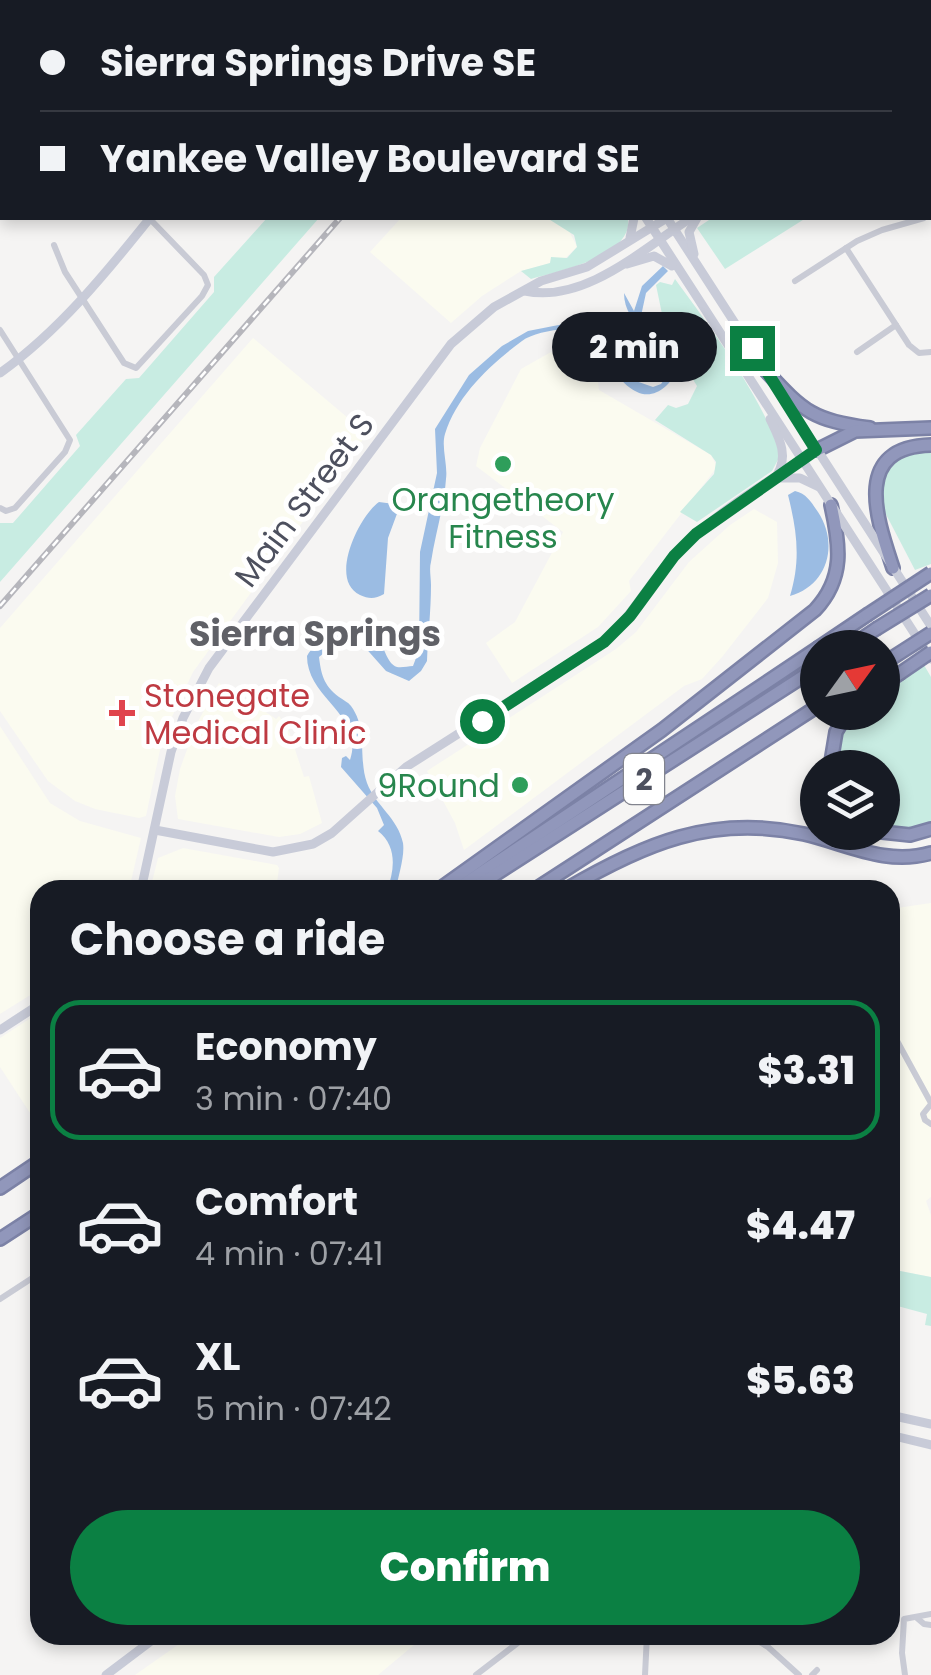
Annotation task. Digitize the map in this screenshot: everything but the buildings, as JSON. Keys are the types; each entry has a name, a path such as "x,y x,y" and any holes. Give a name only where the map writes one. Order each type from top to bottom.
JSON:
{"highway":[{"path":"766,371 810,414 834,423 870,428 931,428"},
{"path":"816,450 841,435 870,428"},
{"path":"894,568 876,516 876,484 885,466 896,456 908,448 931,445"},
{"path":"452,880 662,730 815,610 828,596 839,565 839,542 831,505"},
{"path":"845,630 931,573"},
{"path":"875,630 931,594"},
{"path":"900,653 931,634"},
{"path":"900,673 931,656"},
{"path":"469,880 800,660"},
{"name":"2","path":"487,880 800,679"},
{"name":"2","path":"549,880 800,718"},
{"path":"583,880 641,848 692,832 720,829 803,834 890,858 931,853"},
{"path":"900,834 931,829"},
{"path":"0,1192 30,1169"},
{"path":"0,1192 30,1175"},
{"path":"0,1239 30,1220"}],"main road":[{"path":"0,373 81,298 148,220"},
{"path":"617,250 632,234 634,220"},
{"path":"668,220 931,626"},
{"name":"Main Street S","path":"526,292 557,291 611,270 690,220"},
{"path":"693,220 689,232 698,266"},
{"path":"649,222 931,656"},
{"name":"Main Street S","path":"143,880 177,734 209,668 451,344 479,318 541,280 579,270 617,250 649,222"},
{"path":"611,270 658,256 682,277"},
{"path":"759,394 783,451 782,466 774,479"},
{"path":"155,830 248,848 286,851 324,838 422,756 604,642 696,534 816,450"},
{"path":"774,479 800,478 819,486"},
{"path":"0,1030 30,1010"},
{"path":"900,1417 931,1424"},
{"path":"900,1436 931,1444"},
{"path":"106,1675 145,1645"}],"street":[{"path":"54,244 81,298 124,363 132,368 140,366 202,296 206,280 152,220"},
{"path":"795,281 846,248 882,230 915,220"},
{"path":"846,248 913,350 931,352"},
{"path":"857,352 896,325"},
{"path":"0,330 70,444 16,508 6,512 0,508"},
{"path":"900,1047 931,1104 922,1114 931,1124"},
{"path":"0,1299 30,1280"},
{"path":"905,1675 904,1619 931,1614"},
{"path":"917,1618 931,1625"},
{"path":"476,1675 515,1645"},
{"path":"646,1645 646,1675"},
{"path":"765,1645 799,1675"}],"shaded area":[{"path":"399,220 551,220 568,229 577,247 563,260 551,257 551,263 521,271 482,296 451,323 370,252"},
{"path":"253,338 367,434 193,672 163,736 146,816 95,809 75,801 48,781 0,711 0,628"},
{"path":"551,352 598,382 599,390 711,455 717,467 629,581 631,591 598,627 512,683 486,643 515,622 563,532 476,466 480,448 521,369"},
{"path":"754,509 777,522 778,563 768,598 722,657 702,679 684,686 464,850 455,823 427,771 616,649 636,632 689,562"},
{"path":"219,683 251,707 254,704 276,719 279,716 288,728 304,777 309,776 322,823 300,834 279,837 178,819 175,796 180,769 196,725"},
{"path":"0,726 50,803 80,821 141,838 131,880 30,880 30,995 0,1014"},
{"path":"183,848 279,868 277,880 152,880 158,858"},
{"path":"931,903 931,1197 926,1201 931,1215 931,1277 900,1271 900,908"},
{"path":"30,1018 30,1113 0,1067 0,1038"},
{"path":"178,1645 414,1645 378,1675 135,1675"}],"green space":[{"path":"265,220 317,220 0,582 0,523 13,523 80,446 76,435 126,379 139,378 214,292 214,277"},
{"path":"550,220 628,220 627,231 619,242 592,260 531,279 521,271 550,263 551,257 567,258 577,247 574,235"},
{"path":"709,220 803,220 725,269 697,228"},
{"path":"675,279 750,389 780,456 772,471 697,522 680,512 714,474 716,462 655,420 668,405 676,408 688,404 697,386 667,338 656,285 672,285"},
{"path":"931,448 931,564 915,570 878,499 894,463 910,452"},
{"path":"924,665 931,677 931,822 907,829 900,829 900,750 836,750 844,730 900,730 900,681"},
{"path":"900,1271 931,1277 931,1326 925,1325 927,1314 900,1307"}],"water":[{"path":"663,266 668,271 646,293 641,316 673,358 673,377 666,386 652,394 639,393 616,374 589,338 575,330 559,330 522,341 487,370 458,406 444,439 446,479 430,565 427,661 421,671 409,681 386,671 362,644 339,641 319,657 326,683 356,715 367,783 403,843 398,880 390,880 393,858 389,844 378,831 384,825 377,808 341,767 342,758 350,760 350,731 316,684 307,656 330,634 349,629 369,634 378,641 393,665 413,666 419,650 420,552 437,473 435,429 469,375 502,346 528,331 579,321 596,333 630,379 653,387 661,384 669,373 666,362 626,305 624,293 634,311 642,286"},
{"path":"795,491 806,496 818,512 828,537 828,550 821,573 813,583 790,596 796,546 788,495"},
{"path":"379,502 394,504 398,511 388,538 384,594 369,598 351,587 347,563 363,520"}],"railway":[{"path":"0,606 338,220"}],"place":[{"name":"Orangetheory Fitness","path":"503,464"},
{"name":"Stonegate Medical Clinic","path":"122,713"},
{"name":"9Round","path":"520,785"}],"district":[{"name":"Sierra Springs","path":"315,633"}],"route":[{"path":"482,721 604,642 622,626 649,587 696,534 816,450 752,348"}]}
